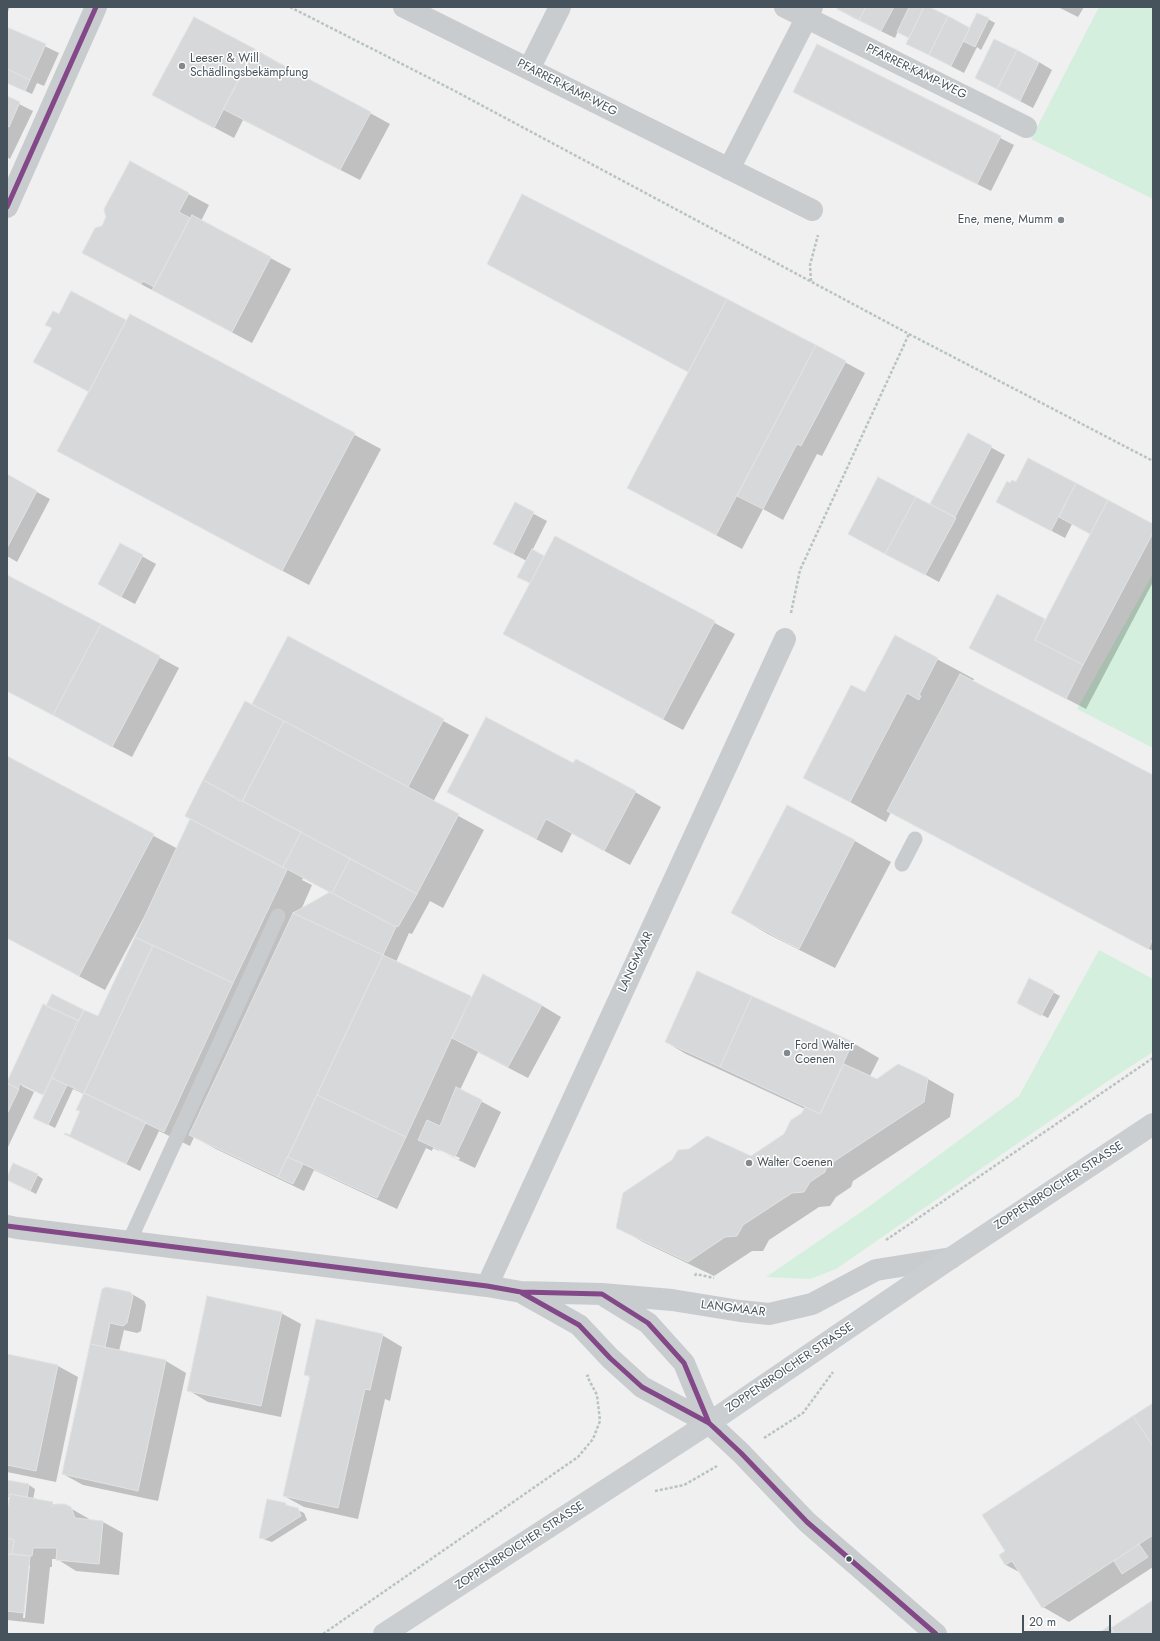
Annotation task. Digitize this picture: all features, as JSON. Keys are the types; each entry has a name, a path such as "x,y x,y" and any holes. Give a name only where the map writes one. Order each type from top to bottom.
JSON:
{"main road":[{"name":"ZOPPENBROICHER STRASSE","path":"384,1634 709,1423 951,1258 1153,1124"}],"street":[{"path":"7,207 96,7"},
{"name":"PFARRER-KAMP-WEG","path":"404,7 812,210"},
{"path":"529,69 560,7"},
{"name":"PFARRER-KAMP-WEG","path":"785,7 809,12 1026,126"},
{"path":"729,169 809,12"},
{"name":"LANGMAAR","path":"487,1286 785,639"},
{"name":"LANGMAAR","path":"7,1226 487,1286 521,1292 602,1294 672,1300 740,1311 770,1314 812,1304 876,1270 951,1258"},
{"name":"LANGMAAR","path":"521,1292 579,1325 610,1358 642,1387 709,1423"},
{"path":"602,1294 648,1323 684,1362 709,1423 806,1522 936,1634"}],"lane":[{"path":"902,864 915,839"},
{"path":"129,1242 278,916"}],"path":[{"path":"290,7 453,90 909,334 1153,461"},
{"path":"811,282 810,265 818,233 812,210"},
{"path":"785,639 800,570 909,334"}],"green space":[{"path":"1099,7 1153,7 1153,199 1031,139"},
{"path":"1153,574 1153,748 1077,709"},
{"path":"1099,950 1153,979 1153,1052 1105,1083 836,1269 810,1279 766,1277 867,1208 1019,1096"}],"building":[{"path":"838,7 866,7 859,20 837,9"},
{"path":"866,7 894,7 881,31 859,20"},
{"path":"909,7 924,7 909,38 897,32"},
{"path":"924,7 929,7 948,16 929,55 906,44"},
{"path":"977,13 989,18 975,47 963,41"},
{"path":"948,16 970,28 951,66 929,55"},
{"path":"194,17 255,49 214,128 152,95"},
{"path":"9,28 46,44 30,80 7,69 7,31"},
{"path":"994,39 1017,50 997,89 975,78"},
{"path":"817,44 1001,136 977,184 793,92"},
{"path":"254,50 371,112 340,170 223,109"},
{"path":"1017,50 1039,62 1020,101 997,89"},
{"path":"7,69 30,80 25,91 7,83"},
{"path":"7,96 20,102 9,127 7,126"},
{"path":"130,161 189,193 179,212 190,218 154,287 143,281 141,284 82,253 95,228 102,226 106,217 104,209"},
{"path":"522,194 727,299 688,372 487,264"},
{"path":"192,215 271,257 232,332 152,290"},
{"path":"71,291 126,320 89,392 33,362 52,328 45,325 53,311 59,314"},
{"path":"727,299 816,345 716,535 627,488"},
{"path":"130,314 355,433 282,571 57,451"},
{"path":"816,345 846,361 801,446 797,444 763,509 737,496"},
{"path":"968,433 992,446 955,517 930,504"},
{"path":"1028,458 1076,483 1051,531 996,502 1007,481 1010,483 1012,480 1016,482"},
{"path":"7,474 37,491 7,548"},
{"path":"878,477 916,497 885,554 848,534"},
{"path":"1076,483 1108,500 1090,534 1059,517"},
{"path":"916,497 956,518 925,575 885,554"},
{"path":"1108,500 1153,524 1153,533 1083,665 1035,640"},
{"path":"515,502 534,512 513,554 493,544"},
{"path":"555,536 715,621 663,719 503,634"},
{"path":"120,543 143,555 121,597 98,584"},
{"path":"532,549 544,556 530,583 517,577"},
{"path":"7,575 101,624 53,715 7,691"},
{"path":"997,594 1045,619 1035,640 1083,665 1066,699 969,648"},
{"path":"101,624 160,656 112,747 53,715"},
{"path":"895,635 938,658 919,695 921,696 919,700 907,693 850,802 803,778 851,685 865,692"},
{"path":"288,636 444,719 408,787 252,704"},
{"path":"960,674 1153,775 1153,939 1148,949 887,811"},
{"path":"245,701 284,721 242,802 203,780"},
{"path":"486,717 573,763 576,759 636,791 604,851 546,819 536,839 447,792"},
{"path":"284,721 459,814 417,894 242,801"},
{"path":"7,756 154,834 79,976 7,938"},
{"path":"203,780 301,832 283,867 185,816"},
{"path":"787,805 855,840 799,949 731,913"},
{"path":"190,819 287,870 233,983 135,937"},
{"path":"301,832 350,859 332,893 283,867"},
{"path":"350,859 417,894 398,927 332,893"},
{"path":"330,892 396,927 383,955 293,913"},
{"path":"293,913 383,955 278,1177 189,1135"},
{"path":"135,937 153,946 84,1093 52,1078 84,1010 98,1016"},
{"path":"153,945 233,983 164,1132 84,1093"},
{"path":"383,955 471,996 406,1137 317,1095"},
{"path":"697,971 752,996 720,1067 665,1042"},
{"path":"483,974 542,1005 508,1067 452,1038"},
{"path":"1029,978 1054,991 1041,1016 1017,1003"},
{"path":"52,994 84,1010 78,1021 46,1006"},
{"name":"Ford Walter Coenen","path":"752,996 853,1042 820,1114 720,1067"},
{"path":"43,1004 78,1020 43,1095 20,1084 18,1089 7,1082"},
{"name":"Walter Coenen","path":"844,1064 877,1079 898,1064 928,1078 924,1102 827,1166 825,1172 810,1182 804,1192 792,1193 743,1225 737,1236 725,1237 688,1262 616,1228 623,1193 672,1160 678,1150 689,1149 707,1136 751,1156 784,1134 791,1120 802,1113 805,1107 820,1114"},
{"path":"52,1078 67,1085 48,1125 33,1118"},
{"path":"7,1083 19,1089 7,1114"},
{"path":"456,1087 482,1100 455,1157 418,1140 427,1120 440,1126"},
{"path":"84,1093 146,1122 126,1164 64,1134 70,1135 80,1111 76,1110"},
{"path":"317,1095 406,1137 377,1198 288,1157"},
{"path":"287,1157 303,1164 293,1184 278,1177"},
{"path":"13,1163 38,1174 30,1191 7,1180"},
{"path":"106,1287 130,1292 133,1296 127,1323 123,1326 110,1323 105,1347 90,1344 102,1289"},
{"path":"207,1296 282,1312 261,1406 187,1391"},
{"path":"316,1319 383,1334 370,1390 365,1389 338,1508 283,1496 310,1376 304,1375"},
{"path":"90,1344 166,1360 138,1491 62,1474"},
{"path":"7,1354 58,1365 36,1471 7,1465"},
{"path":"1153,1403 1153,1446 1133,1416"},
{"path":"1133,1416 1153,1446 1153,1535 1042,1608 1012,1561 1005,1565 999,1555 1005,1551 982,1515"},
{"path":"7,1480 29,1484 27,1497 10,1494 10,1496 7,1496"},
{"path":"10,1494 53,1502 52,1507 56,1504 65,1504 71,1507 75,1518 103,1521 99,1564 56,1560 57,1548 33,1548 32,1556 12,1554 14,1540 7,1538 7,1511"},
{"path":"267,1499 286,1503 285,1505 298,1508 301,1516 265,1539 259,1538"},
{"path":"7,1538 14,1540 12,1554 7,1554"},
{"path":"1139,1544 1148,1557 1122,1574 1114,1561"},
{"path":"7,1554 30,1556 24,1613 7,1611"},
{"path":"1153,1600 1153,1634 1115,1634 1111,1628"},
{"path":"1110,1625 1115,1634 1098,1634"}],"transit line":[{"path":"7,207 96,7"},
{"path":"7,1226 487,1286 521,1292 602,1294 648,1323 684,1363 709,1423 741,1453 807,1522 936,1634"},
{"path":"522,1293 579,1325 610,1358 642,1387 709,1423 720,1433"}],"place":[{"name":"Leeser & Will Schädlingsbekämpfung","path":"182,66"},
{"name":"Ene, mene, Mumm","path":"1061,220"},
{"name":"Ford Walter Coenen","path":"787,1053"},
{"name":"Walter Coenen","path":"749,1163"}]}
